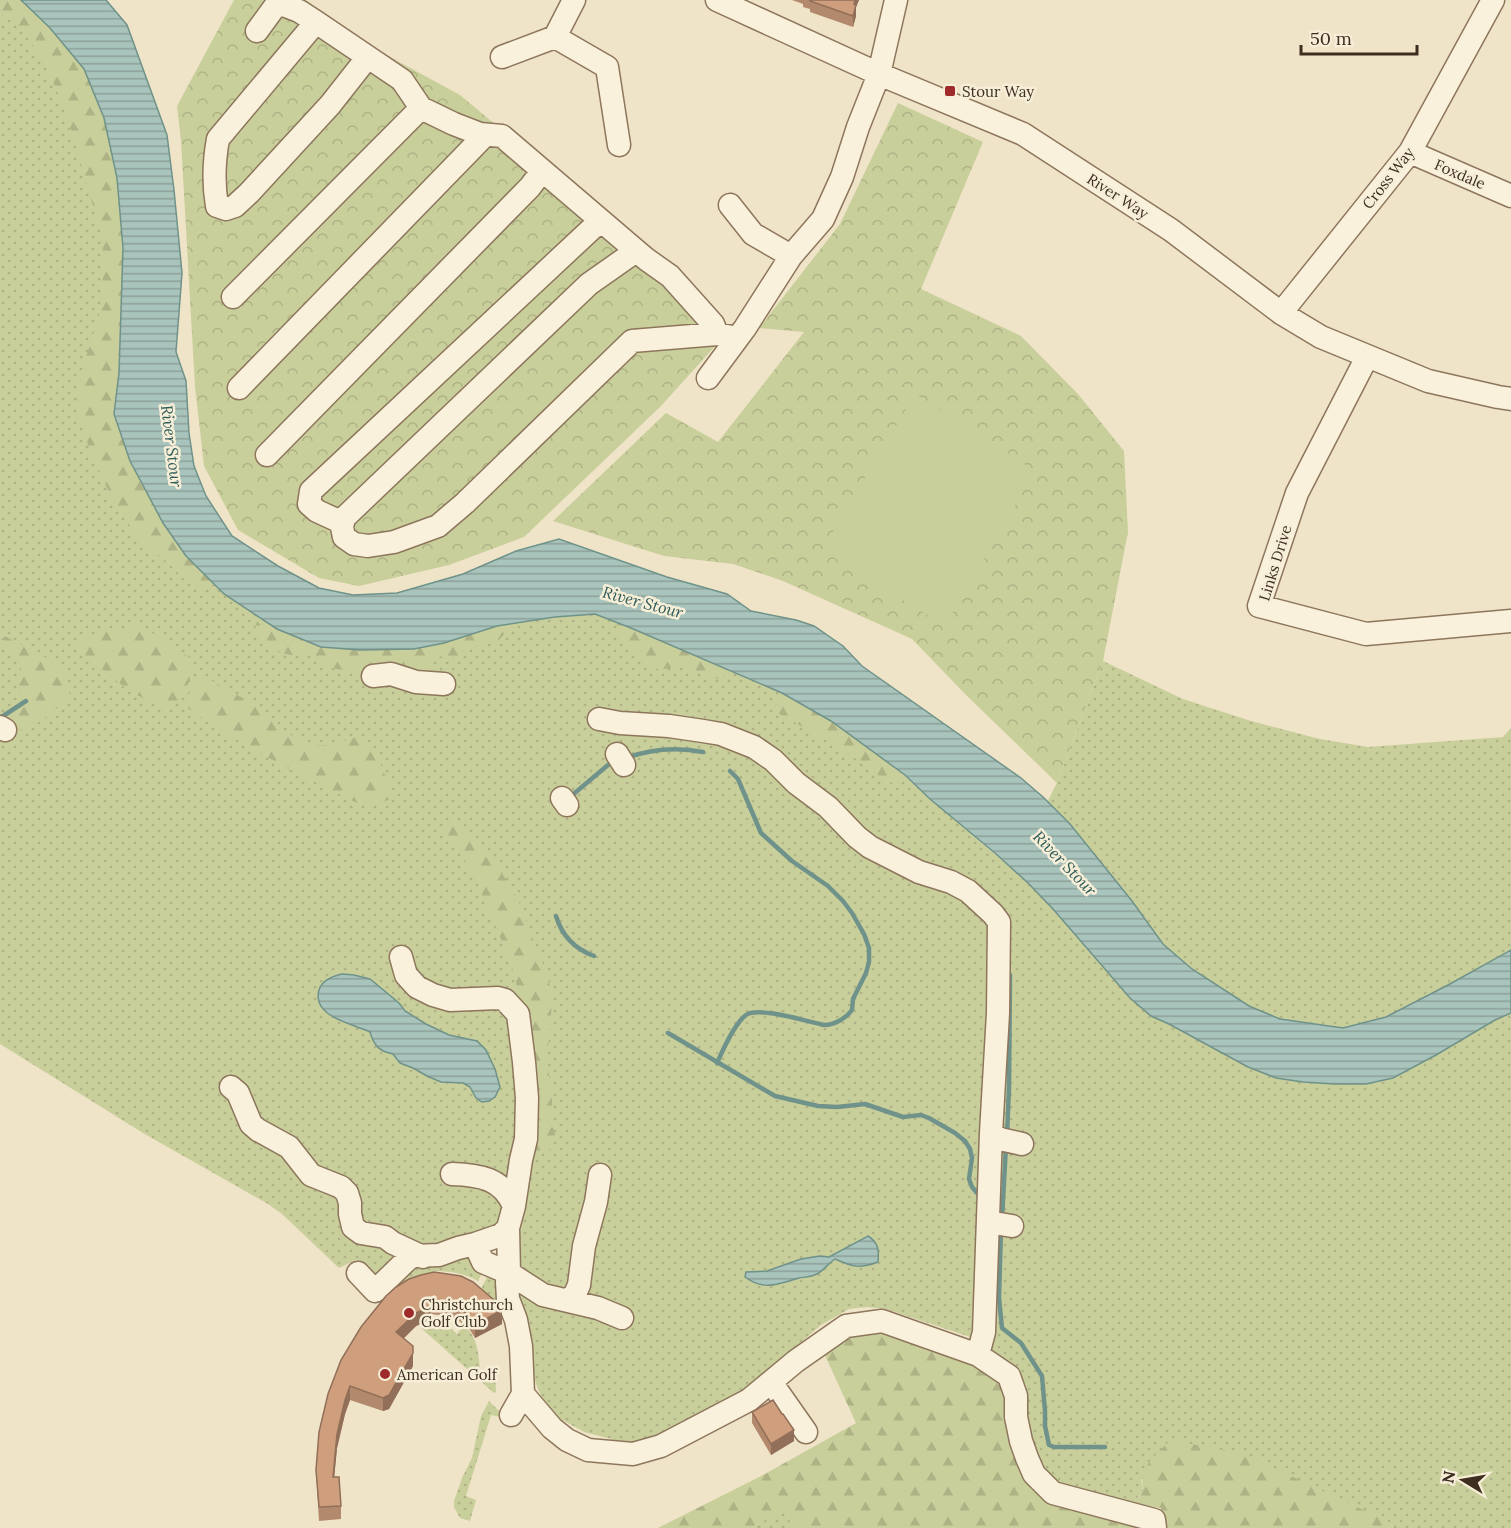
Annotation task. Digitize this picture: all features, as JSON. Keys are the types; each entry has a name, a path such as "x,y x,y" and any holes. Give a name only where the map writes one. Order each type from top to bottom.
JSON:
{"street":[{"path":"502,57 555,37 574,0"},
{"name":"River Way","path":"717,0 879,74 1023,134 1171,230 1281,313 1321,337 1428,381 1511,399"},
{"path":"708,378 733,334 791,256 823,219 842,177 858,127 879,74 896,0"},
{"name":"Cross Way","path":"1281,313 1410,152 1493,0"},
{"path":"257,31 276,5 281,3 316,22 402,80 421,108 480,134 502,136 636,251 670,276 713,324 733,334"},
{"path":"316,22 218,139 214,158 217,206 226,209 235,206 249,193 330,105 367,58"},
{"path":"555,37 607,67 619,145"},
{"path":"233,297 421,108"},
{"path":"239,387 485,135"},
{"name":"Foxdale","path":"1410,152 1511,196"},
{"path":"267,455 530,187 542,171"},
{"path":"730,205 753,234 791,256"},
{"path":"343,523 317,511 309,504 311,491 600,220"},
{"path":"636,251 589,284 344,518 342,527 344,537 354,544 368,546 394,542 438,526 465,503 633,340 733,334"},
{"name":"Links Drive","path":"1367,357 1297,493 1259,606 1366,634 1511,621"},
{"path":"373,676 391,674 416,682 444,684"},
{"path":"599,719 721,734 754,747 773,760 796,783 828,807 870,847 919,872 951,882 968,891 999,922 998,1023 991,1133 984,1332 978,1355"},
{"path":"401,957 406,975 417,987 433,995 450,1000 498,998 505,1000 518,1014 524,1062 526,1139 511,1217 507,1282 508,1299 516,1320 521,1346 523,1394 511,1415"},
{"path":"231,1087 238,1093 251,1124 289,1147 311,1175 341,1187 348,1193 353,1227 361,1233 385,1237 423,1257"},
{"path":"991,1133 1000,1139 1022,1144"},
{"path":"358,1273 375,1291 412,1256 438,1255 501,1235 511,1217 509,1195 488,1178 478,1175 452,1174"},
{"path":"568,1300 575,1294 579,1285 584,1246 596,1202 600,1175"},
{"path":"988,1222 1012,1226"},
{"path":"475,1244 483,1262 508,1273 533,1290 543,1295 598,1308 622,1318"},
{"path":"523,1394 552,1428 567,1440 588,1450 633,1454 661,1446 748,1400 796,1361 846,1326 882,1321 978,1355 1009,1376 1016,1396 1016,1417 1027,1458 1034,1474 1053,1493 1154,1520 1155,1528"},
{"path":"771,1382 806,1432"}],"green space":[{"path":"0,0 21,0 50,28 186,556 224,594 277,629 360,650 414,649 497,626 555,617 595,614 782,693 831,721 906,775 930,799 1013,869 1057,783 1103,661 1183,699 1251,721 1320,739 1368,747 1503,737 1511,728 1511,1528 1394,1528 1389,1522 1141,1479 1143,1491 1133,1503 1069,1491 1047,1477 1030,1444 1026,1385 1020,1375 976,1339 886,1309 867,1307 849,1309 821,1325 742,1390 658,1439 633,1442 584,1432 559,1418 541,1396 530,1369 497,1232 397,1253 389,1273 372,1277 356,1260 339,1268 282,1214 268,1204 143,1133 0,1044"},
{"path":"0,0 21,0 50,28 84,69 104,118 117,178 123,248 119,373 114,414 186,556 215,584 202,590 187,582 138,538 112,499 90,450 76,410 82,370 101,309 102,237 68,119 54,84 34,47 19,26 0,14"},
{"path":"234,0 306,0 370,46 460,95 665,266 727,333 661,406 524,537 449,565 359,586 319,578 238,530 204,466 195,387 177,106"},
{"path":"898,103 983,142 921,289 1021,336 1078,394 1124,451 1128,532 1103,661 1057,783 912,639 783,581 733,564 664,556 553,521 666,413 718,442 804,332 759,328 840,224"},
{"path":"915,394 1035,471 945,626 822,550"},
{"path":"260,618 277,629 321,647 360,650 414,649 514,623 498,641 487,642 472,648 458,658 435,656 431,675 372,674 323,667 314,655 289,655 274,649 255,633 256,624"},
{"path":"136,622 193,660 193,668 186,688 167,711 128,690 81,652 77,643 99,632 118,632 127,629"},
{"path":"617,623 728,670 721,679 682,667 658,669 650,667 636,658 625,646"},
{"path":"0,634 51,661 66,677 69,686 68,700 26,732 0,719 21,696 18,683 22,665"},
{"path":"200,673 260,709 291,735 305,743 325,745 359,736 379,759 393,791 393,799 365,806 348,799 264,755 203,719 183,705"},
{"path":"782,693 831,721 906,775 897,784 887,781 840,749 776,712 776,705"},
{"path":"455,823 491,858 512,889 549,981 551,1020 548,1062 555,1140 546,1152 539,1153 531,1149 526,1021 511,963 474,876 456,846 440,829 444,824"},
{"path":"465,1250 483,1271 478,1281 456,1273 433,1271 432,1278 388,1297 381,1290 403,1268"},
{"path":"495,1272 513,1322 480,1291 488,1275"},
{"path":"436,1323 447,1324 457,1334 464,1324 475,1341 480,1373 495,1373 496,1392 494,1393 421,1328"},
{"path":"879,1333 981,1367 1002,1388 1023,1465 1141,1528 795,1528 782,1510 752,1528 658,1528 763,1475 856,1423 823,1351 847,1337"},
{"path":"489,1401 501,1413 501,1417 491,1415 466,1496 476,1500 470,1521 460,1518 454,1507 454,1501 472,1458 481,1416"},
{"path":"1170,1440 1244,1454 1389,1522 1394,1528 1163,1528 1161,1508 1133,1503 1143,1491 1143,1475 1149,1463"},
{"path":"782,1509 795,1528 752,1528"}],"water":[{"name":"River Stour","path":"21,0 106,0 127,25 167,135 182,273 176,352 186,381 189,433 194,466 206,496 232,536 278,566 319,588 353,595 397,593 463,574 516,551 559,539 667,577 727,594 751,611 814,626 843,646 862,666 1021,778 1043,797 1070,824 1132,901 1163,944 1192,969 1249,1006 1280,1019 1343,1028 1386,1017 1511,950 1511,1013 1393,1078 1366,1084 1334,1084 1276,1078 1248,1067 1151,1016 1130,998 1053,909 995,853 905,775 831,721 782,693 595,614 555,617 497,626 444,643 414,649 360,650 321,647 277,629 224,594 186,556 163,523 130,461 114,414 119,373 123,248 117,178 104,118 84,69 50,28"},
{"path":"342,974 370,979 399,1003 405,1011 426,1024 449,1035 477,1041 486,1050 495,1069 500,1087 495,1097 482,1102 476,1098 470,1087 463,1083 441,1082 400,1063 393,1054 378,1047 370,1032 327,1013 321,1007 318,999 320,987 325,981"},
{"path":"868,1236 878,1248 878,1262 856,1266 835,1259 815,1275 771,1285 758,1284 745,1277 746,1272 767,1271 801,1259 829,1257"}],"building":[{"path":"810,0 855,0 856,5 853,16"},
{"path":"434,1272 461,1276 473,1282 502,1310 475,1325 458,1306 428,1300 430,1307 416,1313 396,1332 413,1346 413,1353 389,1395 383,1398 350,1386 337,1434 333,1477 339,1477 341,1506 319,1507 316,1470 319,1432 328,1394 341,1360 361,1327 386,1296 409,1279"},
{"path":"773,1400 794,1430 771,1444 752,1412"}],"waterway":[{"path":"0,718 26,701"},
{"path":"626,758 664,750 703,752"},
{"path":"570,797 608,765 616,762"},
{"path":"717,1063 737,1024 746,1015 761,1012 772,1013 824,1025 832,1024 843,1018 852,1010 853,999 869,962 869,948 852,913 828,886 792,861 761,833 738,779 730,771"},
{"path":"556,916 570,941 581,950 594,956"},
{"path":"1007,1135 1010,975"},
{"path":"668,1033 775,1096 818,1106 837,1107 865,1104 903,1117 921,1115 929,1118 965,1141 972,1158 969,1179 972,1187 981,1196"},
{"path":"1002,1219 1006,1146"},
{"path":"1001,1230 999,1298 1002,1328 1021,1343 1042,1376 1045,1426 1049,1445 1054,1447 1105,1447"}],"place":[{"name":"Stour Way","path":"950,91"},
{"name":"Christchurch Golf Club","path":"409,1313"},
{"name":"American Golf","path":"385,1374"}]}
